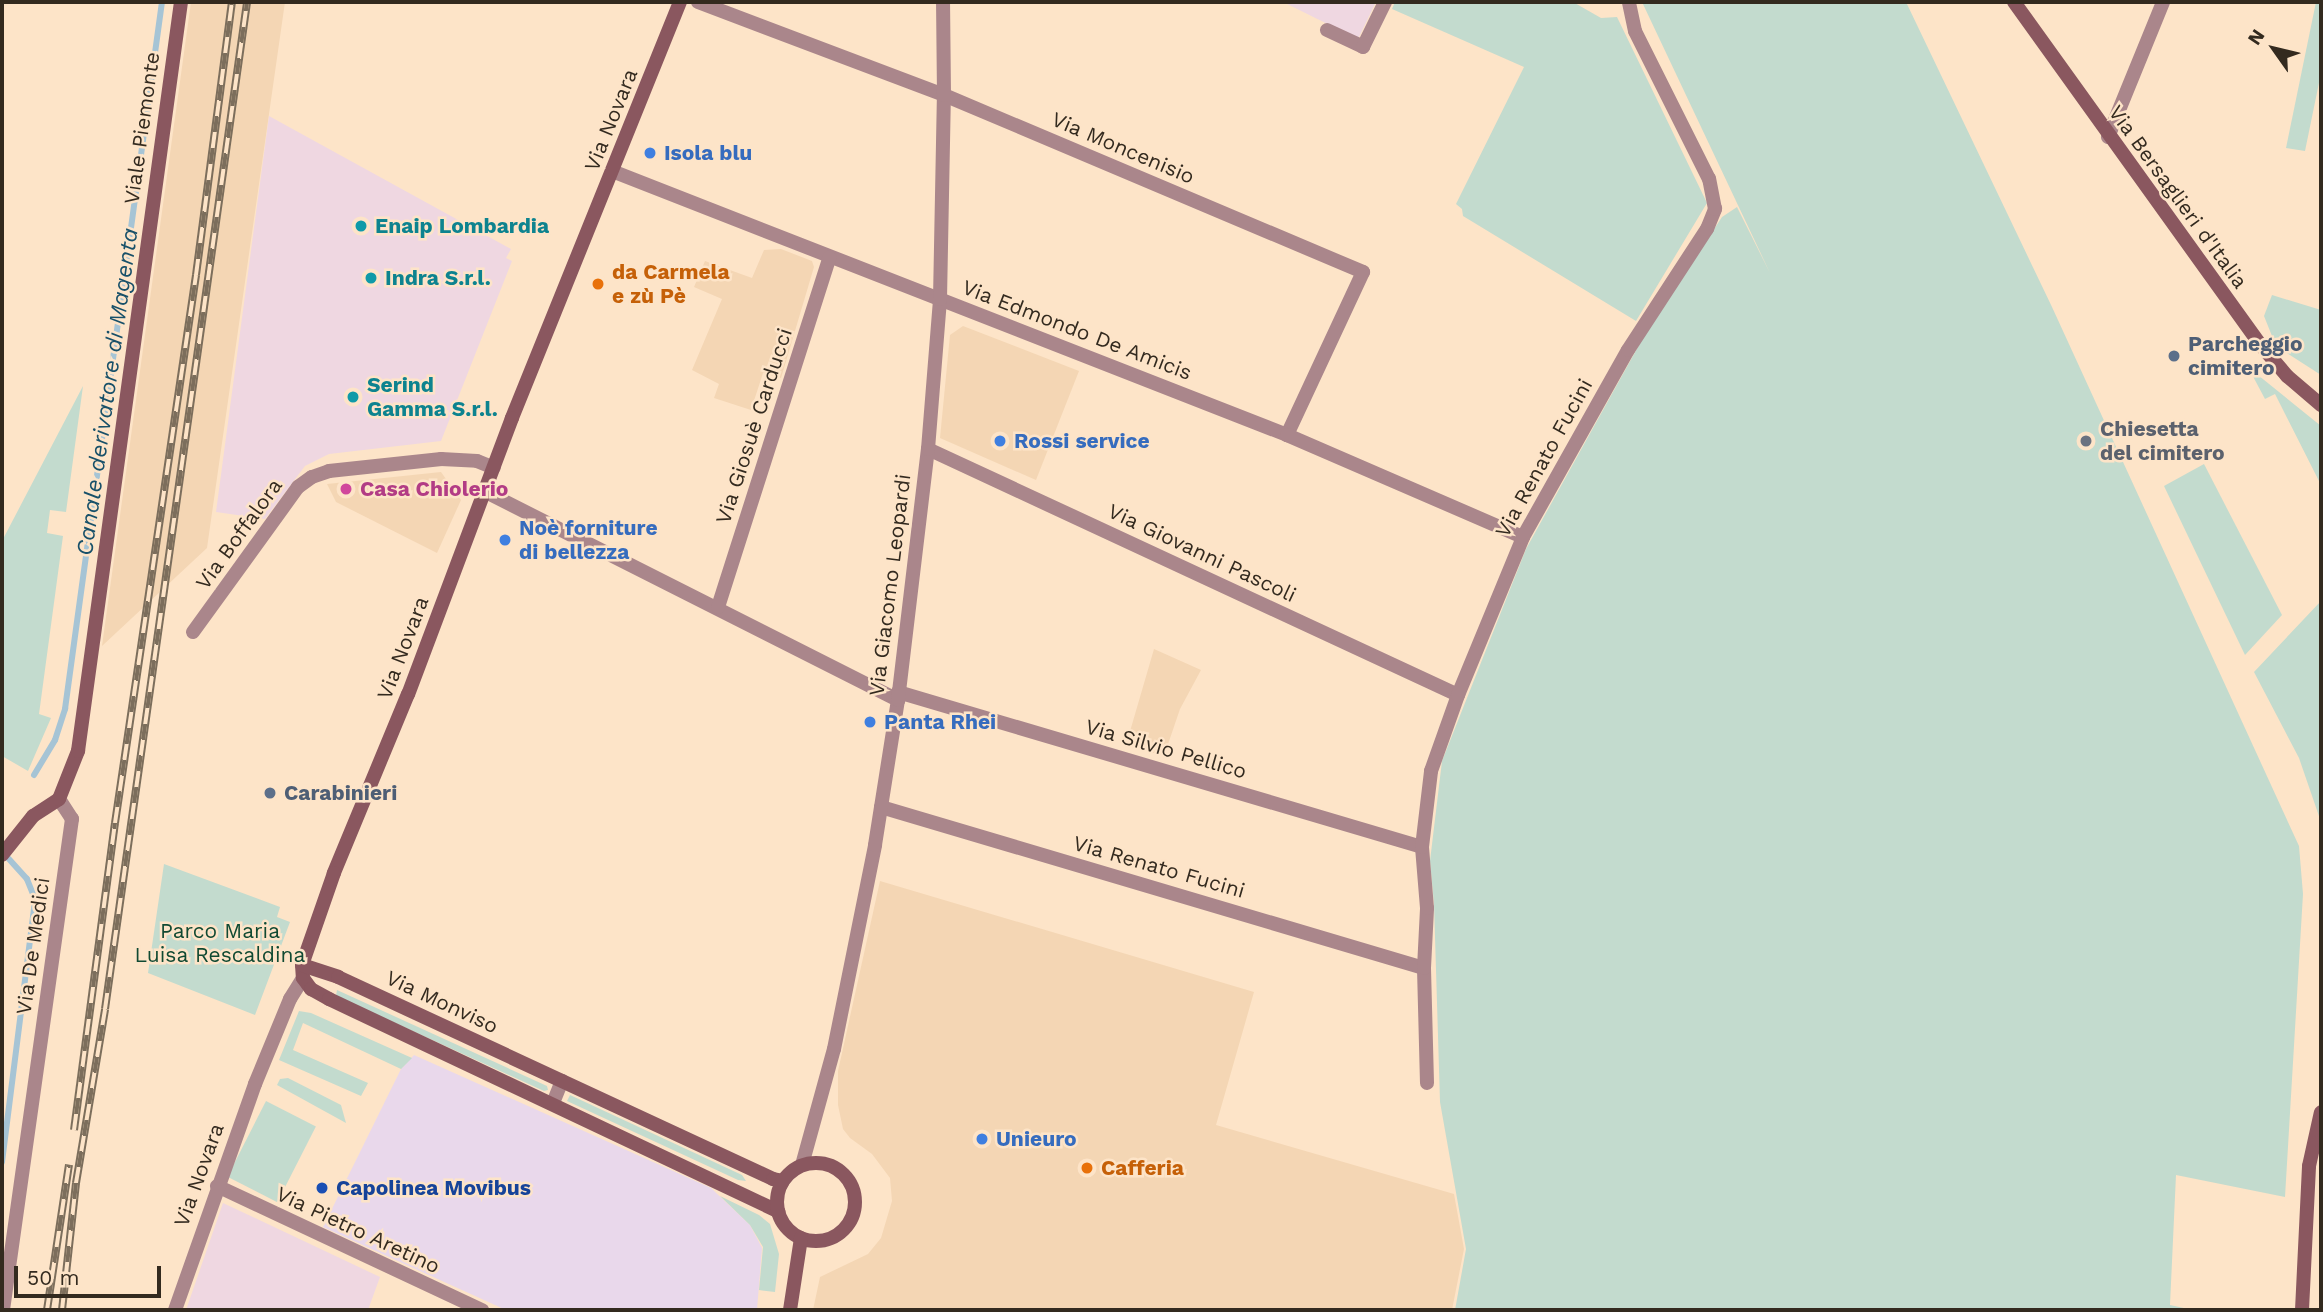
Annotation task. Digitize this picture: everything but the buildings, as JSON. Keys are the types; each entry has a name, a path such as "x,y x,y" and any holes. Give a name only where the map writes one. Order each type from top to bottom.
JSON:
{"street":[{"name":"Viale Piemonte","path":"59,799 78,751 181,2"},
{"name":"Via Novara","path":"174,1310 216,1186 302,971 334,873 372,785 494,468 680,2"},
{"name":"Via Moncenisio","path":"698,2 944,95 1363,272 1287,435"},
{"name":"Via Giacomo Leopardi","path":"802,1165 834,1049 857,948 898,696 928,449 940,299 943,2"},
{"path":"1327,30 1363,47 1385,2"},
{"name":"Via Renato Fucini","path":"1427,1083 1424,968 1427,908 1422,847 1431,771 1458,695 1523,537 1628,350 1707,229 1715,208 1709,179 1635,31 1629,2"},
{"name":"Via Bersaglieri d'Italia","path":"2014,2 2108,137 2258,342 2287,376 2321,405"},
{"path":"2108,137 2163,2"},
{"name":"Via Edmondo De Amicis","path":"612,171 1287,435 1523,537"},
{"name":"Via Giosuè Carducci","path":"718,607 830,257"},
{"name":"Via Giovanni Pascoli","path":"928,449 1458,695"},
{"name":"Via Boffalora","path":"192,632 298,487 312,477 329,471 440,459 477,461 494,468"},
{"name":"Via Silvio Pellico","path":"486,492 898,696 1422,847"},
{"path":"2,855 33,816 59,799"},
{"name":"Via De Medici","path":"3,1310 72,819 59,799"},
{"name":"Via Renato Fucini","path":"881,807 1424,968"},
{"path":"302,971 311,989 329,999 778,1211"},
{"name":"Via Monviso","path":"302,971 338,978 773,1180 783,1181"},
{"path":"552,1103 562,1081"},
{"path":"2302,1310 2309,1166 2321,1112"},
{"path":"827,1164 838,1168 853,1187 855,1207 847,1226 831,1238 811,1241 801,1238 786,1227 778,1211 777,1200 783,1181 802,1165 827,1164"},
{"name":"Via Pietro Aretino","path":"216,1186 482,1310"},
{"path":"790,1310 801,1238"}],"shaded area":[{"path":"191,2 285,2 207,548 102,646"},
{"path":"1283,2 1370,2 1375,4 1358,39"},
{"path":"269,116 511,249 506,258 512,261 441,441 329,454 305,466 265,519 216,512"},
{"path":"781,249 812,261 814,267 781,378 763,373 751,410 714,398 719,384 692,370 722,299 694,287 705,261 752,278 764,250"},
{"path":"963,326 1079,371 1036,480 940,438 950,335"},
{"path":"441,472 461,500 437,553 336,502 327,484"},
{"path":"1154,649 1201,670 1180,709 1164,756 1126,745"},
{"path":"880,881 1254,992 1216,1125 1454,1194 1464,1249 1452,1310 813,1310 820,1277 868,1254 881,1238 892,1201 890,1178 872,1154 850,1138 843,1129 838,1105 838,1071"},
{"path":"414,1055 711,1188 750,1225 762,1248 757,1310 506,1310 323,1227 401,1069"},
{"path":"223,1203 380,1277 368,1310 186,1310"}],"green space":[{"path":"1395,2 1573,2 1601,18 1617,17 1707,203 1636,321 1463,216 1462,209 1456,204 1524,67 1392,9"},
{"path":"1642,2 1906,2 2052,307 2299,846 2303,894 2285,1197 2176,1175 2170,1305 2193,1310 1455,1310 1466,1249 1440,1102 1434,904 1430,861 1442,761 1526,549 1644,336 1722,217 1737,207 1770,273"},
{"path":"2316,2 2321,2 2321,73 2305,151 2286,148"},
{"path":"2272,295 2321,310 2321,375 2276,346 2264,316"},
{"path":"2248,367 2321,426 2321,485 2275,394 2265,399"},
{"path":"83,386 66,512 50,510 47,533 63,536 39,714 51,718 28,771 2,756 2,541"},
{"path":"2204,464 2282,615 2245,655 2164,486"},
{"path":"2321,601 2321,822 2299,758 2254,672"},
{"name":"Parco Maria Luisa Rescaldina","path":"164,864 280,907 277,917 290,922 255,1015 148,973"},
{"path":"337,990 547,1086 548,1090 544,1091 336,996"},
{"path":"299,1011 311,1013 412,1058 401,1069 303,1023 293,1050 368,1083 361,1096 279,1060"},
{"path":"288,1078 341,1105 346,1123 277,1085 280,1079"},
{"path":"570,1095 742,1175 746,1181 738,1180 567,1101"},
{"path":"266,1101 316,1126 277,1202 227,1177"},
{"path":"720,1196 759,1215 770,1224 779,1254 775,1292 759,1290 763,1247 750,1225"}],"waterway":[{"name":"Canale derivatore di Magenta","path":"34,775 55,740 65,709 162,2"},
{"name":"Canale derivatore di Magenta","path":"2,1162 35,899 27,879 9,859"}],"railway":[{"path":"74,1130 115,823 196,275 232,2"},
{"path":"62,1310 76,1183 105,1009 247,2"},
{"path":"47,1310 69,1165"}],"place":[{"name":"Isola blu","path":"650,153"},
{"name":"Enaip Lombardia","path":"361,226"},
{"name":"Indra S.r.l.","path":"371,278"},
{"name":"da Carmela e zù Pè","path":"598,284"},
{"name":"Parcheggio cimitero","path":"2174,356"},
{"name":"Serind Gamma S.r.l.","path":"353,397"},
{"name":"Rossi service","path":"1000,441"},
{"name":"Chiesetta del cimitero","path":"2086,441"},
{"name":"Casa Chiolerio","path":"346,489"},
{"name":"Noè forniture di bellezza","path":"505,540"},
{"name":"Panta Rhei","path":"870,722"},
{"name":"Carabinieri","path":"270,793"},
{"name":"Unieuro","path":"982,1139"},
{"name":"Cafferia","path":"1087,1168"},
{"name":"Capolinea Movibus","path":"322,1188"}]}
